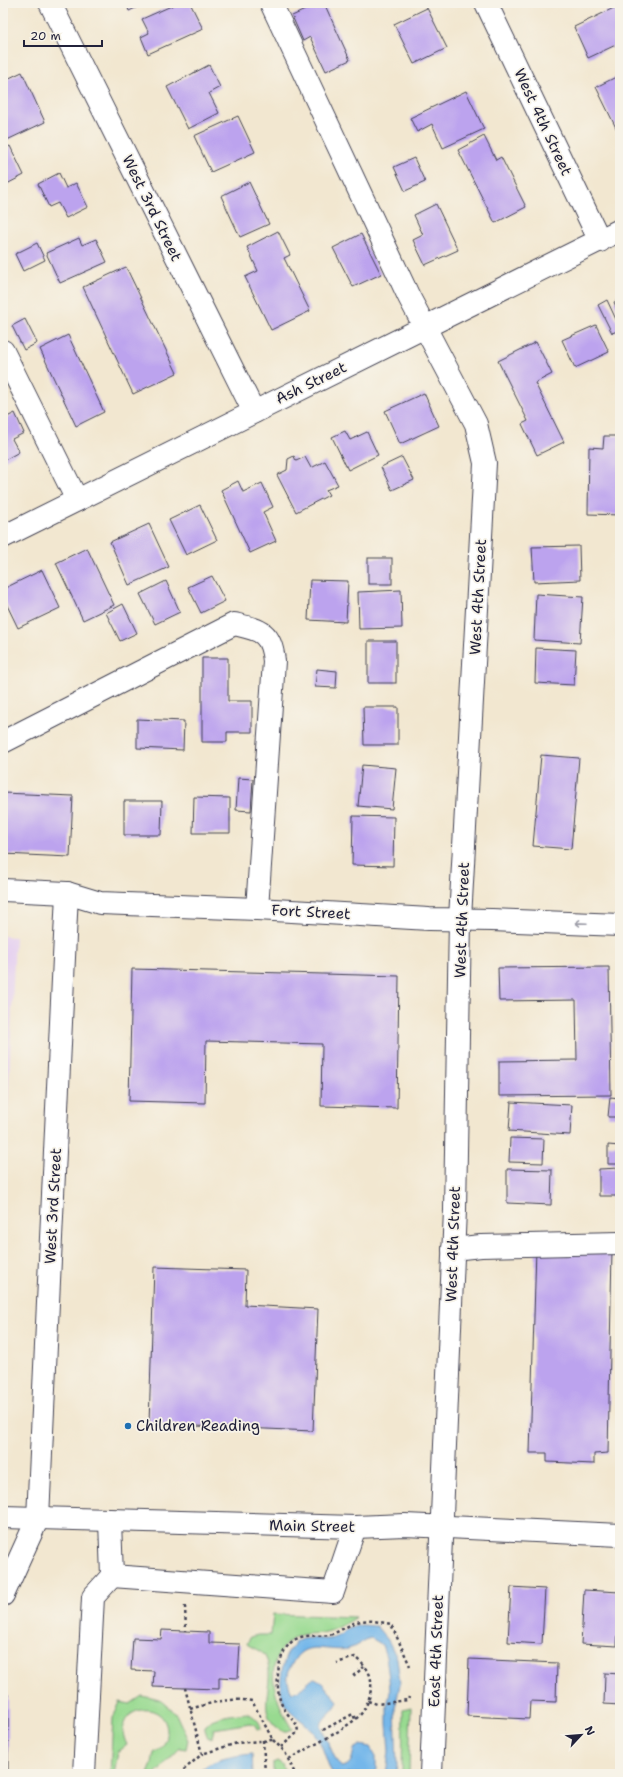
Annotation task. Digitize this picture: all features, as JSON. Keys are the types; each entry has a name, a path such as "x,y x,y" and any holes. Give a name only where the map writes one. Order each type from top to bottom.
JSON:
{"street":[{"name":"West 3rd Street","path":"50,3 254,412"},
{"name":"West 4th Street","path":"271,3 424,328 476,424 485,463 460,920 453,1249 441,1527"},
{"name":"West 4th Street","path":"486,3 600,241"},
{"name":"Ash Street","path":"3,537 620,230"},
{"path":"3,351 77,500"},
{"path":"3,742 234,624 255,629 265,634 273,649 274,660 257,909"},
{"name":"Fort Street","path":"3,890 67,893 100,903 257,909 460,920 620,925"},
{"name":"West 3rd Street","path":"38,1518 67,893"},
{"path":"453,1249 481,1246 620,1244"},
{"name":"Main Street","path":"3,1517 355,1527 406,1525 620,1535"},
{"path":"3,1595 38,1518"},
{"path":"84,1774 93,1598 112,1576 110,1520"},
{"path":"112,1576 333,1592 355,1527"},
{"name":"East 4th Street","path":"431,1774 441,1527"}],"path":[{"path":"281,1747 299,1730 280,1700 278,1686 279,1665 283,1653 296,1639 306,1636 332,1634 356,1622 369,1621 391,1624 410,1666"},
{"path":"289,1759 360,1716 368,1701 371,1688 369,1673 364,1667 355,1657 336,1663"},
{"path":"353,1676 364,1667"},
{"path":"185,1688 202,1754"},
{"path":"368,1701 377,1704 408,1700"},
{"path":"190,1709 220,1701 252,1701 273,1740 281,1747 289,1759 295,1774"},
{"path":"323,1730 353,1714 355,1719"},
{"path":"263,1740 265,1774"},
{"path":"179,1774 202,1754 237,1743 273,1740"}],"shaded area":[{"path":"3,936 15,937 3,1229"}],"green space":[{"path":"273,1614 356,1617 330,1631 299,1635 285,1646 277,1656 274,1668 276,1693 280,1706 292,1729 284,1732 274,1725 269,1716 267,1697 269,1676 265,1656 247,1644 250,1637 258,1635 271,1635"},
{"path":"142,1696 160,1700 176,1714 188,1740 186,1749 180,1748 155,1774 148,1774 154,1753 163,1745 167,1734 165,1722 159,1714 150,1710 140,1710 131,1714 125,1721 123,1731 127,1745 118,1752 114,1774 110,1774 113,1718 120,1702 130,1704"},
{"path":"411,1707 409,1774 402,1774 403,1709"},
{"path":"248,1713 258,1721 261,1729 257,1729 255,1725 250,1723 214,1729 212,1737 208,1738 205,1726 212,1720 224,1716"},
{"path":"277,1761 282,1764 285,1774 273,1774 273,1763"}],"water":[{"path":"361,1625 376,1626 388,1640 397,1658 400,1684 395,1708 396,1774 386,1774 389,1752 387,1706 390,1691 386,1657 382,1645 370,1638 348,1649 308,1649 296,1657 289,1669 288,1676 288,1682 292,1692 301,1689 315,1678 320,1681 338,1701 323,1720 321,1727 336,1760 341,1767 349,1763 354,1749 361,1745 370,1747 376,1757 376,1774 335,1774 331,1771 321,1745 314,1732 288,1709 282,1697 281,1680 284,1661 292,1646 297,1641 307,1638 331,1639 339,1636 346,1630"},
{"path":"252,1754 253,1774 196,1774 208,1765 222,1759"}],"building":[{"path":"126,3 146,3 129,11"},
{"path":"178,3 190,3 203,29 148,54 141,37 149,33 142,19"},
{"path":"320,3 324,3 350,60 326,71 310,37 303,41 292,16"},
{"path":"620,5 620,43 588,58 574,27"},
{"path":"427,8 447,48 414,64 394,24"},
{"path":"209,65 220,87 209,93 219,113 188,129 167,87"},
{"path":"22,72 45,122 7,140 3,131 3,81"},
{"path":"620,75 620,136 596,87"},
{"path":"466,91 484,129 443,148 432,124 417,132 410,118"},
{"path":"238,116 255,152 211,172 194,136"},
{"path":"484,136 496,160 501,157 526,207 495,223 458,150"},
{"path":"10,146 24,175 3,186 3,149"},
{"path":"414,158 425,182 405,191 394,167"},
{"path":"59,173 66,188 76,183 88,207 66,218 58,203 49,207 38,184"},
{"path":"249,182 269,224 240,237 221,196"},
{"path":"436,204 458,250 425,265 413,240 423,235 414,215"},
{"path":"278,231 290,255 284,258 310,311 271,330 245,277 258,271 247,247"},
{"path":"361,234 381,274 353,287 333,248"},
{"path":"79,238 82,245 96,239 107,262 60,283 46,253"},
{"path":"37,243 45,260 23,271 15,254"},
{"path":"126,267 177,373 133,394 83,287"},
{"path":"620,299 620,316 614,302"},
{"path":"607,300 620,328 620,330 612,333 598,305"},
{"path":"25,319 37,343 24,350 12,326"},
{"path":"596,325 609,352 575,368 562,340"},
{"path":"68,335 104,412 76,426 40,349"},
{"path":"536,342 552,374 535,383 564,442 537,455 522,424 528,421 498,361"},
{"path":"424,393 439,426 400,444 385,411"},
{"path":"15,413 24,433 12,439 19,452 3,461 3,419"},
{"path":"345,431 350,440 367,432 378,455 348,470 332,437"},
{"path":"604,436 620,436 620,515 588,514 589,447 603,448"},
{"path":"294,456 296,461 305,457 311,468 325,461 338,485 326,490 329,495 296,512 277,475 287,470 288,459"},
{"path":"402,457 414,480 392,490 381,467"},
{"path":"238,481 243,492 262,483 273,507 263,512 276,541 250,553 221,490"},
{"path":"200,505 217,540 186,555 169,520"},
{"path":"149,524 169,567 129,585 110,542"},
{"path":"579,546 580,580 534,582 532,547"},
{"path":"87,548 114,605 83,620 56,563"},
{"path":"368,558 392,558 392,584 368,584"},
{"path":"42,570 60,608 18,628 3,597 3,589"},
{"path":"212,576 225,601 201,613 188,587"},
{"path":"310,580 348,581 346,622 308,620"},
{"path":"166,581 180,612 155,624 140,594"},
{"path":"401,590 402,628 359,629 358,592"},
{"path":"536,594 583,597 580,643 534,640"},
{"path":"123,604 137,633 120,641 106,613"},
{"path":"368,641 396,641 396,683 368,683"},
{"path":"536,648 576,650 574,685 535,683"},
{"path":"202,658 228,658 228,701 252,701 252,732 227,732 227,742 202,742"},
{"path":"317,669 337,671 336,688 315,687"},
{"path":"363,707 398,707 398,745 364,745"},
{"path":"137,719 184,721 183,750 137,748"},
{"path":"541,755 579,758 571,849 533,846"},
{"path":"362,765 396,768 392,809 358,806"},
{"path":"238,778 253,779 251,811 236,810"},
{"path":"3,793 73,796 70,857 3,854"},
{"path":"194,797 230,798 230,833 193,833"},
{"path":"124,801 162,801 161,835 124,835"},
{"path":"353,816 394,817 393,866 352,865"},
{"path":"609,967 611,1095 499,1096 499,1061 577,1060 576,1000 499,1001 498,968"},
{"path":"132,969 399,976 397,1108 321,1106 322,1044 206,1041 205,1103 129,1101"},
{"path":"610,1097 620,1098 620,1117 608,1117"},
{"path":"511,1102 572,1105 570,1135 509,1131"},
{"path":"510,1138 544,1139 543,1163 509,1162"},
{"path":"608,1145 620,1146 620,1164 608,1164"},
{"path":"620,1168 620,1196 599,1196 599,1169"},
{"path":"507,1169 552,1170 551,1205 507,1203"},
{"path":"536,1248 612,1250 608,1453 594,1454 594,1464 547,1462 547,1453 530,1453"},
{"path":"154,1267 246,1270 245,1305 318,1309 313,1431 149,1424"},
{"path":"511,1587 545,1589 542,1644 508,1642"},
{"path":"584,1590 620,1592 617,1646 581,1644"},
{"path":"162,1630 209,1632 209,1643 240,1644 238,1678 219,1677 219,1689 153,1687 154,1671 131,1670 133,1638 161,1639"},
{"path":"469,1659 557,1663 556,1702 530,1701 529,1719 467,1716"},
{"path":"605,1673 620,1674 620,1705 604,1704"},
{"path":"3,1695 8,1695 8,1774 3,1774"}],"place":[{"name":"Children Reading","path":"128,1426"}]}
